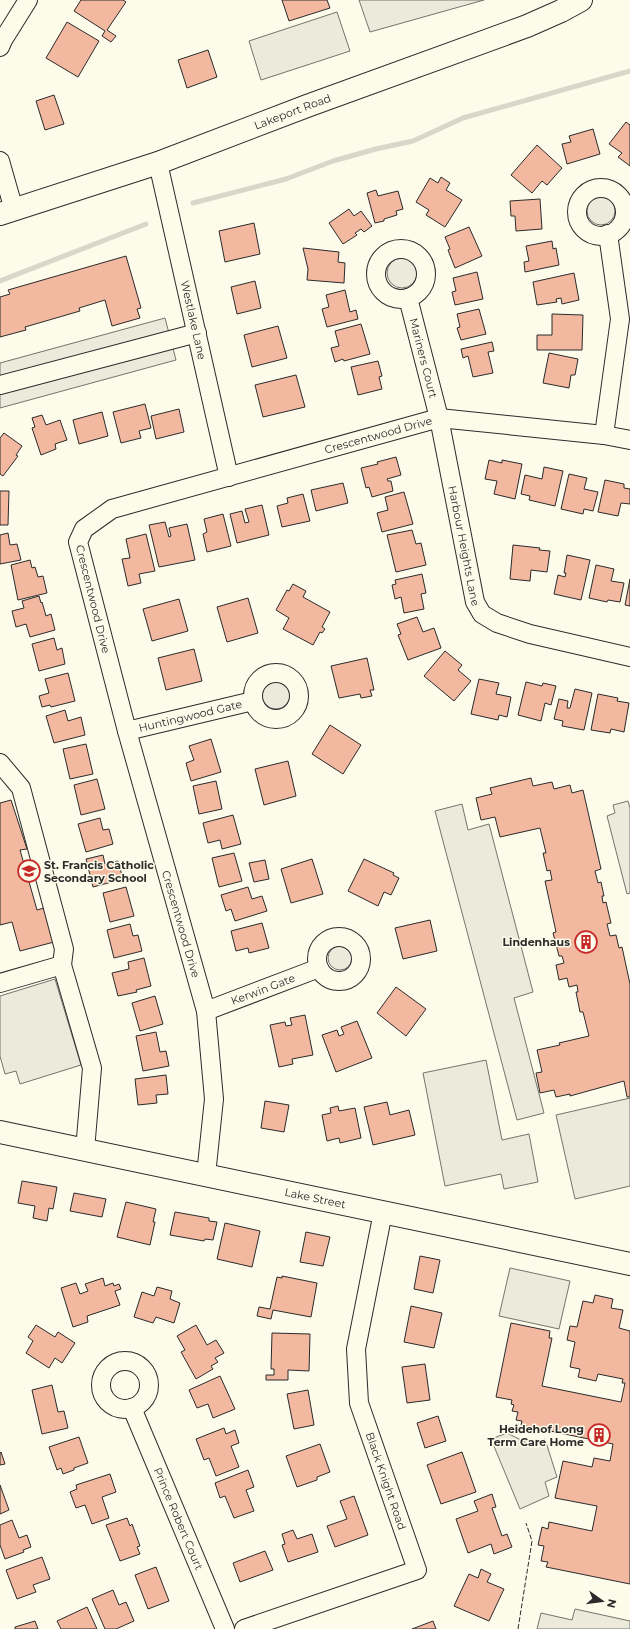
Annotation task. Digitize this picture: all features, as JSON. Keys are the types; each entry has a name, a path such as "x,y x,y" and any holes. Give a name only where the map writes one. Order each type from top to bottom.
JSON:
{"main road":[{"name":"Lakeport Road","path":"7,212 158,163 307,106 527,26 561,11 581,0"},
{"name":"Lake Street","path":"0,1132 630,1264"}],"street":[{"path":"0,47 28,0"},
{"path":"0,161 7,212"},
{"name":"Westlake Lane","path":"158,163 229,477"},
{"path":"604,435 620,319 608,234"},
{"name":"Mariners Court","path":"408,298 439,418"},
{"path":"0,385 197,333"},
{"name":"Crescentwood Drive","path":"206,1175 214,1099 206,1010 127,731 78,542 84,529 112,509 439,418 604,435 630,440"},
{"name":"Harbour Heights Lane","path":"439,418 475,602 482,614 497,623 530,634 630,657"},
{"name":"Huntingwood Gate","path":"127,731 253,701"},
{"path":"0,763 21,788 64,949 62,965 92,1068 85,1150"},
{"path":"0,983 62,965"},
{"name":"Kerwin Gate","path":"206,1010 319,968"},
{"name":"Black Knight Road","path":"244,1629 417,1570 359,1403 356,1349 383,1212"},
{"name":"Prince Robert Court","path":"132,1408 226,1629"}],"shaded area":[{"path":"359,0 484,0 370,32"},
{"path":"337,12 350,51 261,80 249,41"},
{"path":"601,197 607,198 611,201 614,205 614,217 611,221 607,224 601,225 595,224 591,221 588,217 587,211 588,205 591,201 595,198"},
{"path":"402,258 413,262 417,273 413,284 402,288 391,284 387,273 391,262"},
{"path":"165,318 176,360 0,408 0,363"},
{"path":"276,681 286,685 290,695 286,705 276,709 266,705 262,695 266,685"},
{"path":"628,801 630,808 630,893 627,894 607,816 615,813 613,805"},
{"path":"462,804 468,830 489,824 533,992 514,998 544,1113 517,1120 435,811"},
{"path":"340,946 348,950 352,958 348,966 340,970 332,966 328,958 332,950"},
{"path":"55,979 81,1065 20,1084 16,1071 5,1074 0,1056 0,996"},
{"path":"486,1060 502,1140 529,1134 538,1182 504,1189 501,1174 445,1186 423,1073"},
{"path":"630,1098 630,1186 575,1199 556,1115"},
{"path":"510,1268 570,1281 559,1329 499,1316"},
{"path":"507,1433 529,1444 545,1439 557,1477 545,1482 549,1496 520,1509 491,1439"},
{"path":"575,1609 630,1621 630,1629 537,1629 541,1613 572,1620"}],"building":[{"path":"81,0 123,0 126,2 107,30 116,36 111,42 102,36 105,31 74,11"},
{"path":"282,0 327,0 330,8 289,21"},
{"path":"67,22 99,41 78,77 46,58"},
{"path":"208,50 217,77 187,88 178,60"},
{"path":"54,95 64,124 45,130 36,101"},
{"path":"626,122 630,125 630,166 618,157 622,153 609,144"},
{"path":"593,129 600,154 567,164 562,144 571,142 569,136"},
{"path":"537,145 562,168 547,185 542,181 532,193 511,175"},
{"path":"441,177 450,183 446,190 462,200 445,227 426,215 429,210 416,202 430,178 438,183"},
{"path":"376,190 378,196 398,191 403,209 396,211 397,215 375,223 367,193"},
{"path":"540,199 542,229 516,231 515,216 511,216 510,201"},
{"path":"349,209 354,216 361,211 372,226 364,232 361,229 355,233 357,235 343,244 329,223"},
{"path":"254,223 260,254 225,262 219,231"},
{"path":"469,227 482,256 455,268 445,237"},
{"path":"552,241 553,249 556,248 559,265 525,272 524,262 529,261 526,246"},
{"path":"303,248 339,252 338,262 345,263 344,283 307,280 308,269"},
{"path":"126,256 141,308 137,309 140,318 112,326 105,300 79,308 80,311 25,327 26,330 0,337 0,297 10,294 8,290"},
{"path":"477,272 483,299 455,305 452,292 456,291 453,278"},
{"path":"574,273 579,300 562,304 561,298 556,299 557,302 537,305 533,282"},
{"path":"255,281 261,308 237,314 231,287"},
{"path":"345,290 350,312 356,310 358,319 327,327 322,309 329,307 326,295"},
{"path":"479,309 486,334 461,340 457,328 460,327 457,314"},
{"path":"552,314 583,315 582,350 537,350 537,335 552,335"},
{"path":"361,324 370,354 335,362 331,348 339,346 335,331"},
{"path":"278,326 287,358 252,367 244,335"},
{"path":"492,342 494,351 488,352 493,373 473,377 468,356 463,358 461,349"},
{"path":"549,353 578,359 575,375 571,375 569,388 543,383"},
{"path":"378,361 382,376 379,377 382,389 358,395 351,367"},
{"path":"296,375 305,407 263,417 255,385"},
{"path":"145,404 151,428 139,431 141,438 121,443 113,412"},
{"path":"179,409 184,432 156,439 151,416"},
{"path":"102,412 108,436 79,444 73,420"},
{"path":"42,415 46,425 60,420 67,440 55,444 56,449 41,455 32,428 35,427 32,418"},
{"path":"4,433 22,446 16,455 18,456 3,476 0,474 0,438"},
{"path":"396,457 401,475 387,479 388,481 391,481 393,491 372,497 369,487 366,488 361,468 378,464 377,462"},
{"path":"489,460 502,463 502,460 522,464 515,499 494,494 497,481 485,479"},
{"path":"544,467 563,471 555,506 529,500 530,496 521,494 525,475 542,479"},
{"path":"569,474 587,478 584,489 598,492 593,511 584,509 583,514 561,509"},
{"path":"605,480 624,484 624,488 630,489 630,504 621,503 618,516 598,512"},
{"path":"343,483 348,503 316,511 311,490"},
{"path":"0,491 9,491 8,525 0,525"},
{"path":"404,492 413,524 382,532 377,513 388,510 385,497"},
{"path":"303,494 310,521 282,527 277,506 288,503 287,498"},
{"path":"262,505 269,535 237,543 230,514 242,511 245,523 249,522 245,509"},
{"path":"223,514 231,546 207,552 203,534 207,532 204,519"},
{"path":"165,522 169,537 171,536 169,528 187,524 195,560 159,567 149,525"},
{"path":"412,530 416,544 421,543 426,565 396,572 387,535"},
{"path":"8,533 10,545 17,544 21,560 0,564 0,535"},
{"path":"146,534 155,571 139,574 141,583 128,586 122,559 130,558 126,539"},
{"path":"513,545 540,548 539,550 550,551 547,572 531,570 530,581 510,579"},
{"path":"567,555 590,560 581,600 554,594 558,575 565,577 566,573 564,573"},
{"path":"30,560 32,568 35,567 38,577 43,576 47,593 18,600 11,565"},
{"path":"596,565 614,569 611,581 624,583 620,602 608,600 607,602 589,598"},
{"path":"422,574 426,593 421,594 424,609 404,613 401,597 395,599 392,585 396,584 395,580"},
{"path":"630,579 630,606 625,605"},
{"path":"293,584 306,591 303,597 330,612 322,627 325,629 322,633 320,632 313,645 283,629 289,618 276,610 287,590 289,591"},
{"path":"39,596 46,616 51,614 55,630 30,637 26,624 16,627 12,611 24,608 22,601"},
{"path":"248,598 258,633 227,642 217,607"},
{"path":"179,599 188,631 152,641 143,609"},
{"path":"417,617 423,632 434,628 441,648 408,660 398,635 401,634 397,624"},
{"path":"54,638 57,650 62,648 65,664 39,671 32,644"},
{"path":"194,649 202,681 166,690 158,658"},
{"path":"445,651 462,665 458,670 471,681 454,701 424,676"},
{"path":"367,658 374,690 370,690 372,696 361,698 360,694 339,698 331,666"},
{"path":"68,673 75,701 51,707 50,705 42,707 39,696 49,693 45,679"},
{"path":"479,679 499,683 496,694 511,697 507,717 499,715 498,720 471,714"},
{"path":"526,682 542,686 543,683 556,686 551,705 545,703 541,721 518,715"},
{"path":"575,689 592,693 584,730 562,726 563,721 554,719 559,699 568,701 567,708 570,708"},
{"path":"598,694 618,698 617,701 629,703 624,732 611,729 610,733 591,730"},
{"path":"65,710 68,721 81,717 85,735 54,743 46,716"},
{"path":"330,725 361,745 343,774 312,754"},
{"path":"211,739 221,772 191,781 186,763 194,760 189,746"},
{"path":"86,744 93,774 70,779 63,749"},
{"path":"288,761 296,796 264,805 255,769"},
{"name":"Lindenhaus","path":"531,778 533,786 552,782 554,789 570,785 572,793 583,790 601,869 595,871 598,883 601,882 604,896 602,896 603,903 606,902 611,923 607,924 610,936 616,935 619,948 622,947 630,984 630,1097 627,1097 624,1081 570,1096 570,1094 556,1097 554,1090 540,1093 536,1073 542,1072 537,1050 589,1036 583,1012 580,1012 576,992 578,992 577,985 569,987 567,978 559,980 556,965 564,963 562,956 559,956 553,933 556,932 545,881 552,880 550,870 547,871 543,853 546,853 540,828 500,837 495,817 481,820 476,798 492,794 490,788"},
{"path":"97,779 105,809 81,815 74,785"},
{"path":"216,781 222,809 199,814 193,786"},
{"path":"11,800 27,849 20,850 37,910 44,908 54,942 20,951 12,922 0,925 0,803"},
{"path":"233,815 241,844 222,849 220,840 208,843 203,823"},
{"path":"100,818 103,830 109,829 113,844 86,852 78,824"},
{"path":"234,853 242,881 219,887 212,858"},
{"path":"103,855 105,864 118,861 123,879 93,887 86,859"},
{"path":"312,859 323,894 291,903 281,869"},
{"path":"364,859 394,873 393,875 399,878 391,895 384,892 378,906 348,891"},
{"path":"265,860 269,879 254,882 249,863"},
{"path":"126,887 134,916 110,922 103,893"},
{"path":"248,887 252,899 262,896 267,911 235,921 231,909 226,911 221,895"},
{"path":"430,920 437,951 403,959 395,928"},
{"path":"262,923 269,948 249,953 248,948 236,951 231,931"},
{"path":"130,924 133,936 138,935 142,951 114,958 107,930"},
{"path":"144,958 151,986 136,990 137,992 118,996 112,973 129,969 128,962"},
{"path":"396,987 426,1009 406,1036 377,1013"},
{"path":"155,996 163,1024 140,1031 132,1003"},
{"path":"305,1015 313,1055 292,1059 293,1064 279,1067 270,1025 285,1022 286,1026 292,1025 290,1018"},
{"path":"357,1021 372,1058 336,1072 322,1035 337,1030 339,1036 344,1034 341,1027"},
{"path":"156,1032 160,1052 166,1051 169,1066 143,1071 136,1036"},
{"path":"166,1075 168,1094 156,1095 157,1103 138,1105 135,1079"},
{"path":"265,1101 289,1105 284,1132 261,1128"},
{"path":"387,1102 390,1115 409,1110 415,1135 373,1145 364,1107"},
{"path":"338,1106 339,1111 355,1108 361,1138 340,1143 339,1138 327,1141 322,1115 331,1113 330,1108"},
{"path":"22,1181 57,1187 53,1209 49,1208 47,1221 33,1218 35,1206 18,1203"},
{"path":"74,1193 106,1199 102,1217 70,1211"},
{"path":"126,1202 156,1209 150,1245 117,1237"},
{"path":"175,1212 209,1218 209,1221 217,1222 213,1240 205,1239 204,1241 170,1235"},
{"path":"225,1223 260,1231 252,1267 217,1259"},
{"path":"306,1232 330,1237 323,1266 300,1262"},
{"path":"420,1256 440,1260 433,1293 414,1289"},
{"path":"282,1276 317,1283 311,1317 273,1310 271,1319 257,1316 259,1307 270,1309 277,1277 282,1278"},
{"path":"103,1278 105,1286 113,1283 114,1286 119,1284 121,1289 115,1291 120,1305 87,1316 88,1322 73,1327 61,1288 76,1283 80,1294 88,1291 85,1284"},
{"path":"157,1287 172,1291 170,1299 180,1303 174,1323 156,1317 153,1323 134,1317 142,1292 154,1296"},
{"name":"Heidehof Long Term Care Home","path":"595,1295 613,1299 611,1308 623,1310 619,1328 630,1331 630,1584 546,1567 548,1562 541,1561 544,1546 538,1545 542,1527 548,1529 549,1522 592,1531 597,1506 555,1498 563,1461 592,1467 594,1458 610,1461 613,1444 521,1425 522,1421 516,1420 518,1412 512,1411 514,1405 511,1404 512,1400 496,1397 511,1323 550,1331 549,1338 552,1338 542,1386 621,1402 625,1383 622,1383 623,1379 598,1374 596,1381 578,1377 580,1369 570,1367 575,1342 567,1340 570,1326 577,1327 583,1301 593,1303"},
{"path":"411,1306 442,1313 434,1348 404,1342"},
{"path":"36,1325 55,1337 58,1332 75,1343 62,1363 55,1358 49,1368 26,1353 33,1341 28,1337"},
{"path":"196,1325 207,1345 216,1340 224,1353 215,1358 218,1362 211,1366 213,1369 196,1379 181,1352 185,1350 177,1336"},
{"path":"272,1333 310,1334 309,1371 288,1370 288,1380 266,1380 266,1375 274,1375 274,1369 271,1369"},
{"path":"425,1364 430,1400 407,1403 402,1367"},
{"path":"220,1376 235,1409 213,1418 208,1404 197,1408 189,1390"},
{"path":"52,1385 58,1412 64,1411 68,1428 42,1434 32,1390"},
{"path":"308,1390 314,1425 294,1429 287,1394"},
{"path":"438,1416 446,1441 425,1448 417,1423"},
{"path":"224,1428 226,1434 235,1430 239,1443 231,1446 239,1467 216,1476 209,1458 204,1460 196,1439"},
{"path":"79,1437 88,1463 63,1474 61,1468 57,1470 49,1447"},
{"path":"320,1444 330,1472 317,1477 317,1480 297,1487 286,1456"},
{"path":"1,1452 5,1464 0,1465 0,1453"},
{"path":"462,1452 476,1492 441,1504 427,1465"},
{"path":"248,1470 254,1487 246,1490 254,1511 234,1518 225,1496 220,1498 215,1483"},
{"path":"110,1474 116,1492 102,1497 109,1518 92,1524 85,1505 76,1508 70,1492 77,1489 76,1485"},
{"path":"0,1485 9,1510 0,1514"},
{"path":"492,1494 496,1507 492,1508 502,1536 507,1534 512,1547 494,1554 491,1544 468,1553 456,1519 478,1511 474,1501"},
{"path":"354,1496 368,1535 335,1547 327,1526 347,1519 340,1501"},
{"path":"127,1518 130,1526 132,1524 140,1546 137,1547 140,1554 120,1561 106,1525"},
{"path":"12,1520 19,1538 27,1535 31,1547 23,1550 24,1552 5,1559 0,1545 0,1525"},
{"path":"293,1530 297,1539 312,1534 318,1552 288,1562 282,1545 285,1544 282,1534"},
{"path":"265,1551 273,1570 240,1582 233,1563"},
{"path":"42,1557 50,1579 33,1585 36,1592 17,1599 6,1570"},
{"path":"156,1567 169,1601 148,1609 135,1575"},
{"path":"481,1569 491,1574 487,1582 504,1589 489,1621 454,1606 469,1574 478,1578"},
{"path":"113,1590 119,1605 126,1602 134,1621 116,1629 105,1629 92,1599"},
{"path":"87,1607 97,1629 61,1629 57,1621"},
{"path":"35,1621 38,1629 15,1629 15,1627"},
{"path":"433,1621 436,1629 412,1629"}],"waterway":[{"path":"193,203 286,179 333,161 376,149 413,141 463,118 630,71"},
{"path":"0,281 146,224"}],"fence":[{"path":"518,1629 532,1541 526,1523"}],"place":[{"name":"St. Francis Catholic Secondary School","path":"29,871"},
{"name":"Lindenhaus","path":"586,942"},
{"name":"Heidehof Long Term Care Home","path":"599,1435"}]}
